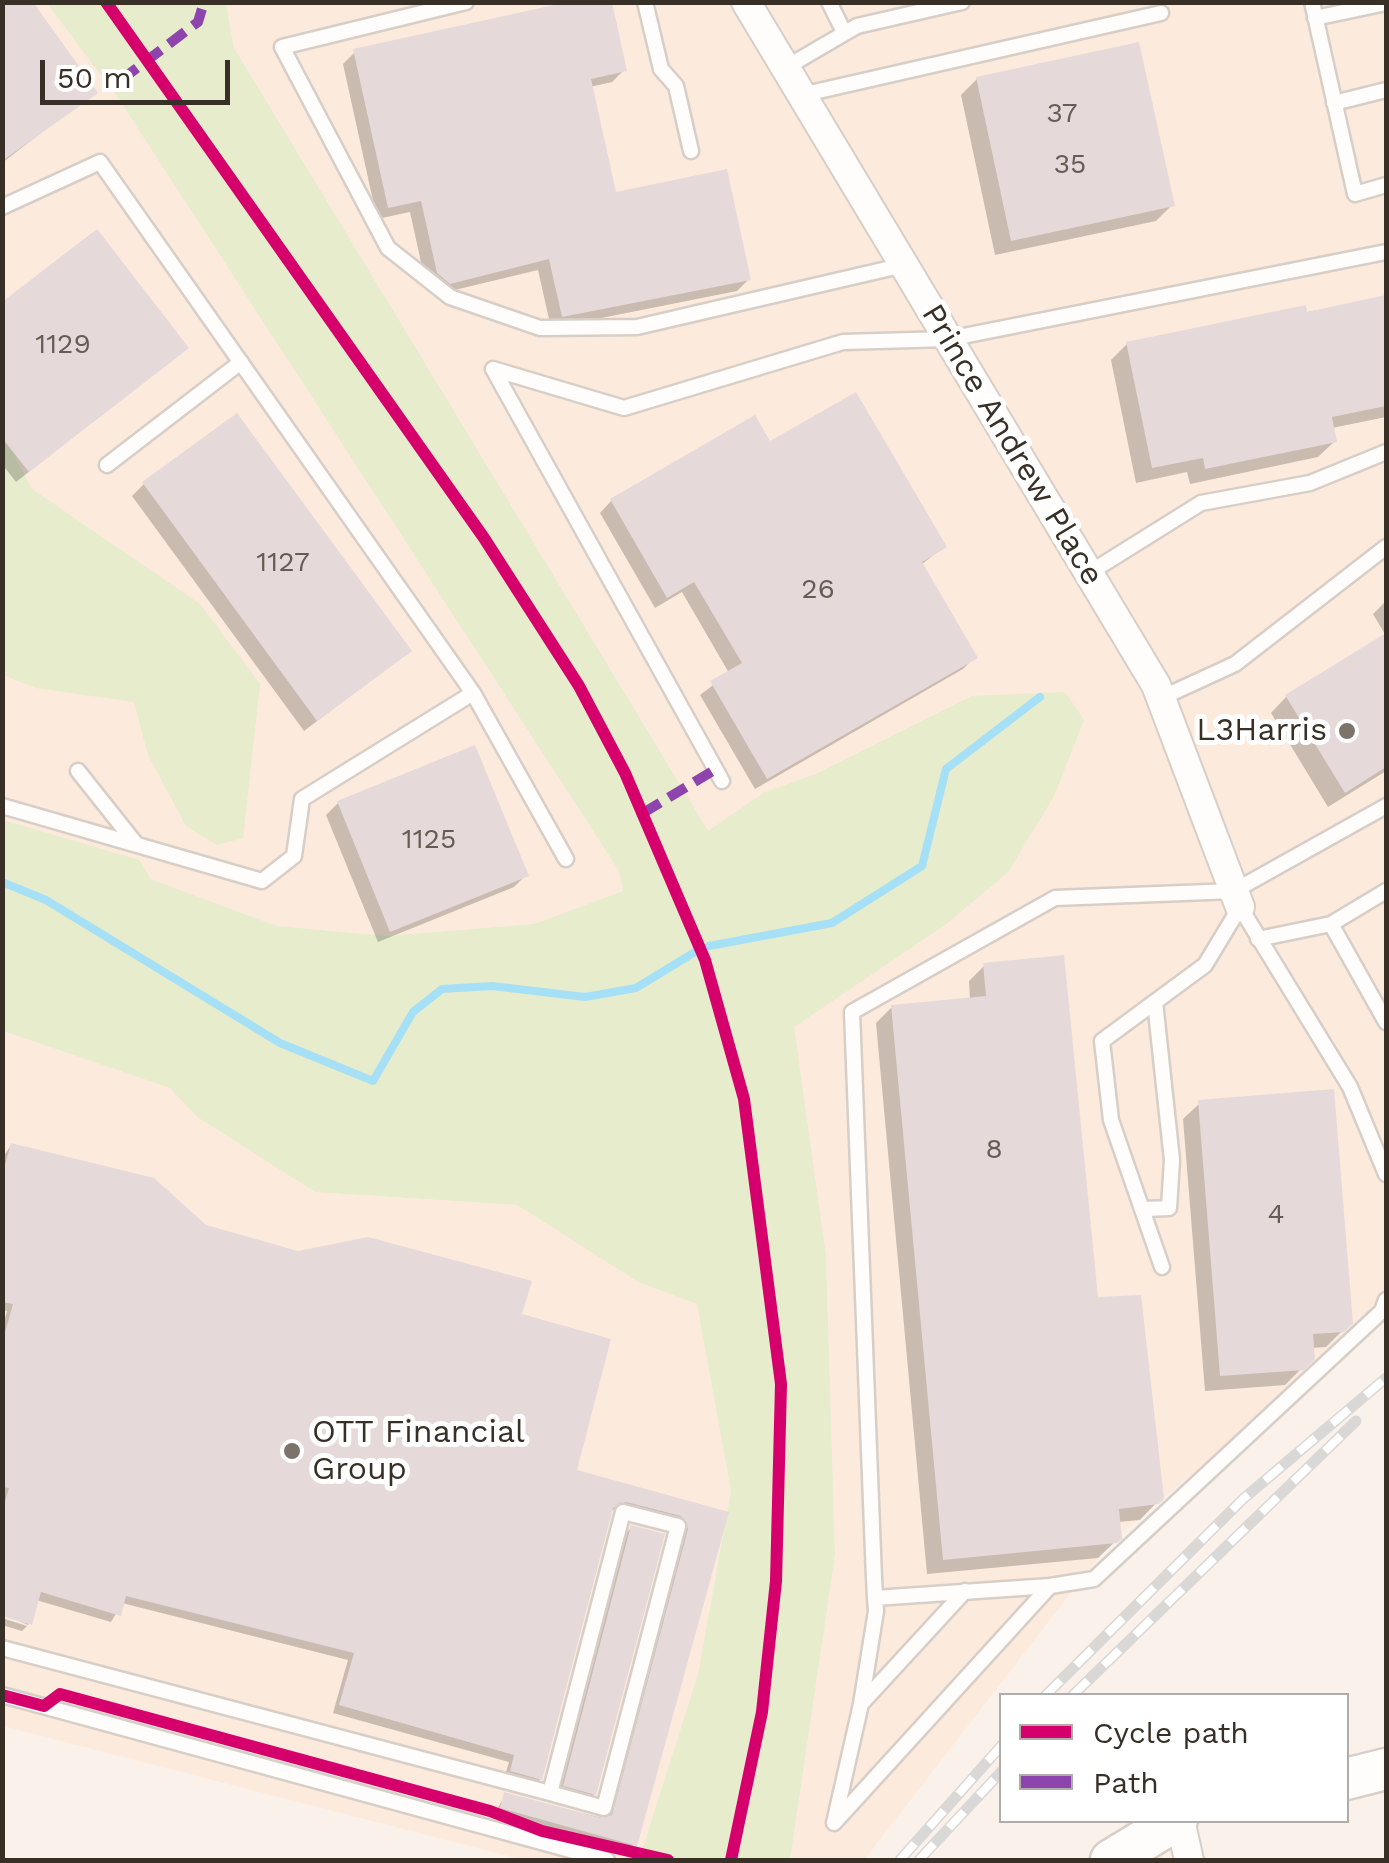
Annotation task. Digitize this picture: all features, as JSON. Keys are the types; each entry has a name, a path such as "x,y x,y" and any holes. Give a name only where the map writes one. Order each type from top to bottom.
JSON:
{"street":[{"name":"Prince Andrew Place","path":"746,2 1161,698 1237,899"},
{"path":"1349,1778 1386,1769"},
{"path":"1110,1860 1173,1823"},
{"path":"1179,1823 1189,1860"}],"lane":[{"path":"466,2 282,47 388,248 450,297 540,328 637,327 904,265"},
{"path":"646,2 661,70 676,86 692,150"},
{"path":"829,2 844,32"},
{"path":"784,68 844,32 962,2"},
{"path":"1386,2 1314,10 1354,194 1386,185"},
{"path":"801,95 1161,13"},
{"path":"1334,103 1386,90"},
{"path":"2,207 100,162 473,693 566,859"},
{"path":"722,781 492,369 624,408 843,342 948,339 1386,252"},
{"path":"107,465 240,362"},
{"path":"1088,573 1201,503 1310,484 1386,452"},
{"path":"1161,698 1235,664 1386,548"},
{"path":"2,806 262,882 294,856 302,799 473,693"},
{"path":"78,771 137,845"},
{"path":"1162,1267 1111,1120 1102,1042 1204,965 1237,899 1386,806"},
{"path":"1258,938 1332,924 1386,890"},
{"path":"1050,1586 834,1823 861,1704 875,1598 852,1012 1055,898 1237,899"},
{"path":"1237,899 1350,1087 1386,1174"},
{"path":"1332,924 1386,1022"},
{"path":"1144,1209 1169,1208 1172,1160 1156,1002"},
{"path":"875,1598 1050,1586 1094,1579 1382,1312 1386,1300"},
{"path":"2,1648 604,1808 678,1526 623,1512 550,1792"},
{"path":"861,1704 964,1592"},
{"path":"2,1695 607,1860"}],"shaded area":[{"path":"2,3 47,3 120,101 619,871 623,891 534,924 386,936 276,926 149,879 140,860 3,820"},
{"path":"226,3 1386,3 1386,1309 1107,1546 864,1860 790,1860 835,1555 826,1256 234,48"},
{"path":"2,1031 170,1088 197,1117 315,1192 517,1205 638,1282 697,1303 731,1491 698,1674 639,1860 524,1860 3,1726"}],"green space":[{"path":"47,3 226,3 234,48 708,831 765,792 816,774 972,696 1065,692 1084,720 1054,796 1008,872 945,925 794,1027 826,1256 835,1555 790,1860 639,1860 698,1674 731,1491 697,1304 638,1282 517,1205 315,1192 197,1117 170,1088 3,1031 3,820 140,860 150,879 277,926 386,936 534,924 623,891 619,871 120,101"},
{"path":"2,431 32,489 200,604 260,684 243,838 217,845 186,826 148,755 134,702 36,688 3,675"}],"building":[{"path":"2,2 33,2 98,93 2,161"},
{"path":"568,2 612,2 627,71 591,79 616,192 727,169 751,280 562,317 549,259 450,284 437,273 421,201 388,208 353,49"},
{"path":"1139,42 1175,206 1011,241 976,77"},
{"path":"97,229 189,348 29,472 2,438 2,302"},
{"path":"1386,295 1386,406 1332,417 1337,442 1205,469 1203,458 1152,468 1126,342 1306,305 1307,312"},
{"path":"856,392 947,547 922,562 978,658 767,779 710,681 742,663 694,582 667,598 610,499 755,415 770,441"},
{"path":"237,413 412,651 317,721 142,482"},
{"name":"L3Harris","path":"1386,633 1386,767 1345,793 1285,695"},
{"path":"475,745 529,876 390,932 337,801"},
{"path":"1064,955 1098,1297 1141,1295 1164,1499 1159,1504 1119,1509 1122,1539 1117,1543 943,1560 891,1005 986,996 983,963"},
{"path":"1334,1089 1353,1324 1344,1332 1313,1334 1315,1359 1304,1370 1220,1376 1198,1100"},
{"name":"OTT Financial Group","path":"11,1143 154,1178 206,1225 298,1251 368,1237 532,1281 522,1314 611,1339 577,1470 729,1512 637,1846 500,1808 504,1792 601,1818 612,1815 688,1529 681,1516 626,1502 613,1508 542,1780 510,1771 514,1755 339,1705 354,1653 126,1596 121,1616 41,1592 32,1625 2,1616 2,1512 9,1488 2,1487 2,1343 13,1304 2,1302 2,1176"},
{"path":"631,1525 665,1534 596,1795 563,1786"}],"waterway":[{"path":"709,946 832,923 922,866 946,769 1040,697"},
{"path":"2,882 46,900 280,1043 373,1081 413,1012 442,989 492,986 585,997 636,988 695,952"}],"railway":[{"path":"1048,1693 1243,1499 1386,1378"},
{"path":"1075,1693 1356,1421"},
{"path":"900,1860 999,1748"},
{"path":"919,1860 999,1774"}],"marked path":[{"path":"121,80 198,22 204,2"},
{"path":"643,813 716,769"}],"cycle path":[{"path":"106,2 484,538 579,686 625,773 705,960 744,1099 781,1384 776,1581 762,1712 731,1860"},
{"path":"2,1695 44,1706 60,1694 490,1811 542,1831 668,1860"}],"place":[{"name":"L3Harris","path":"1347,731"},
{"name":"OTT Financial Group","path":"292,1451"}]}
